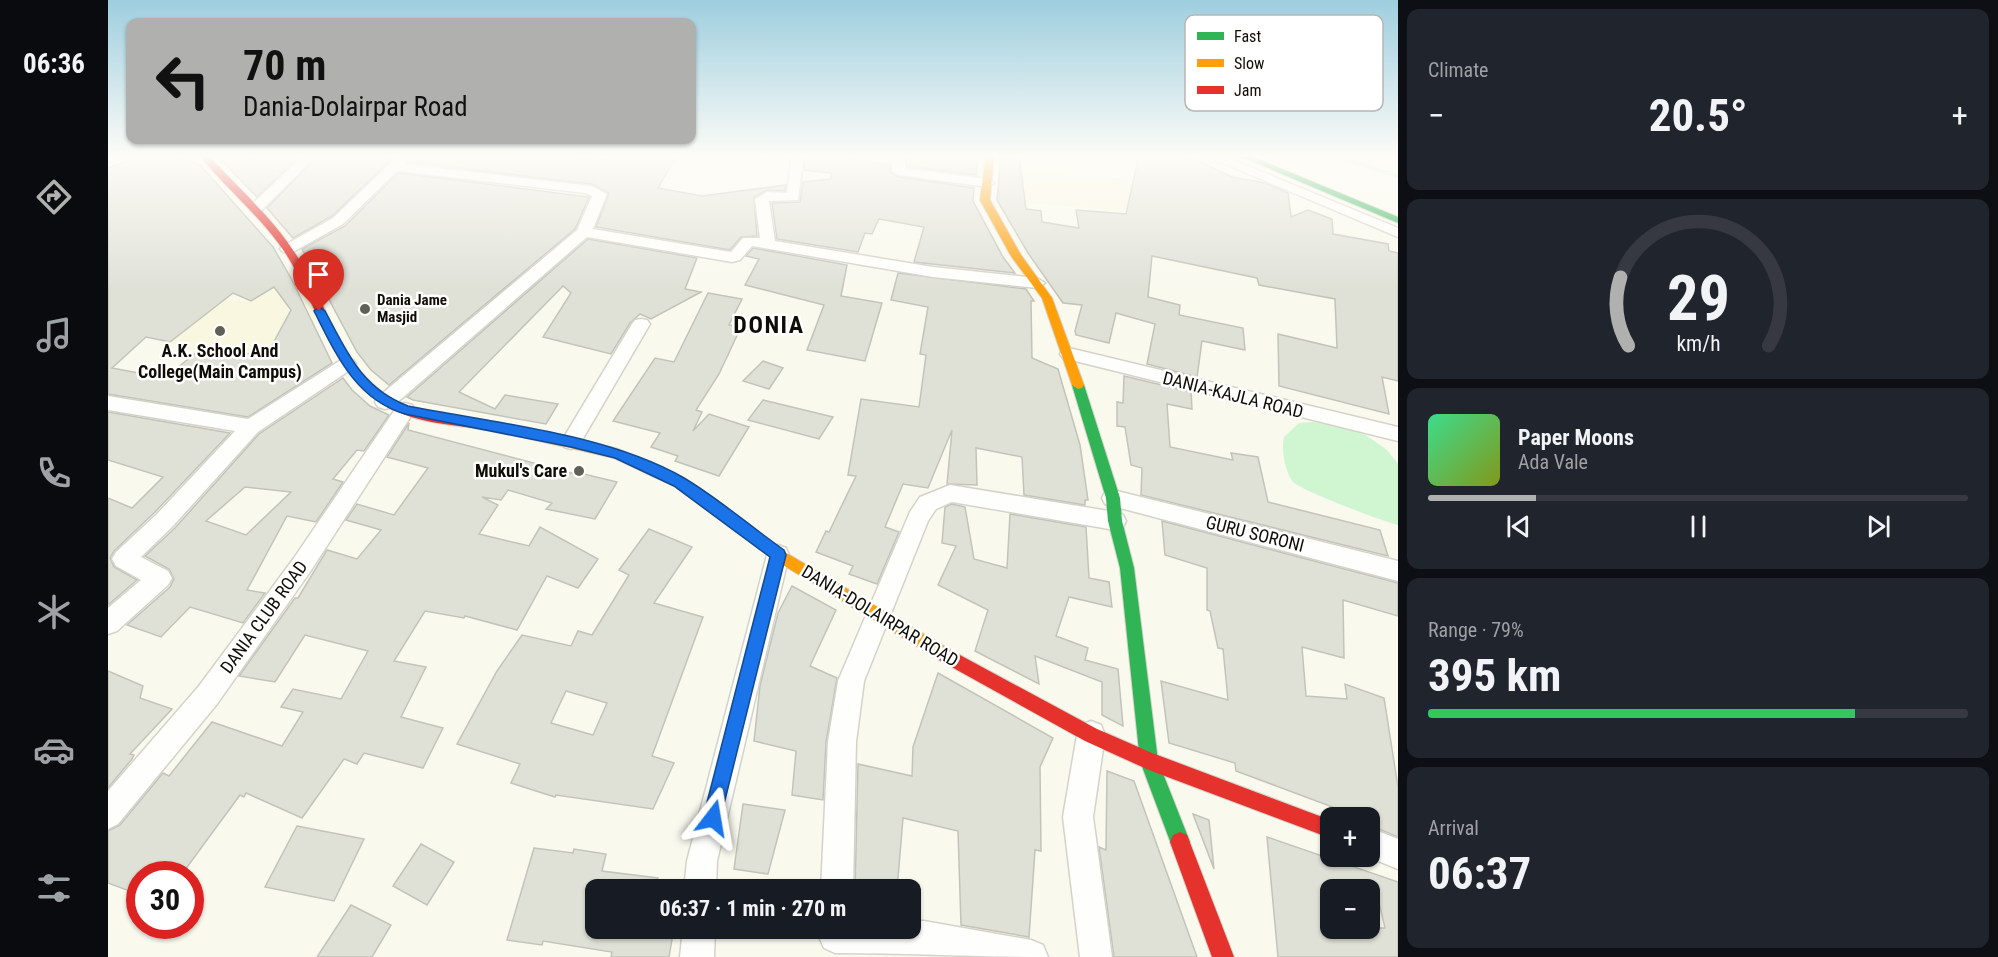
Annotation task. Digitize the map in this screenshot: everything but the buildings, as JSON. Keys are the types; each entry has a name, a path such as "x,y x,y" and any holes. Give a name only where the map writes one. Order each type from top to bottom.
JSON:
{"main road":[{"name":"DANIA-DOLAIRPAR ROAD","path":"248,200 288,249 310,285 319,311 347,364 365,387 395,406 571,442 618,454 679,482 778,555 966,668 1091,735 1149,761 1320,825"},
{"path":"986,200 1016,256 1047,298 1069,354 1113,498 1115,521 1127,568 1149,761 1223,957"},
{"path":"1349,200 1398,220"},
{"path":"1380,200 1398,207"}],"street":[{"path":"256,208 265,200"},
{"path":"288,249 338,221 360,200"},
{"path":"598,200 584,232 732,257 735,257 748,241 933,272 1037,283"},
{"path":"762,200 768,244"},
{"path":"1318,200 1398,233"},
{"name":"DANIA CLUB ROAD","path":"110,810 208,695 302,565 395,406 584,232"},
{"path":"571,442 641,324"},
{"name":"DANIA-KAJLA ROAD","path":"1069,354 1398,434"},
{"path":"108,623 160,578 124,559 165,520 251,427 347,364"},
{"path":"108,403 251,427"},
{"path":"837,879 842,742 851,681 918,518 928,503 950,493 1115,521"},
{"name":"GURU SORONI","path":"1113,498 1398,571"},
{"path":"701,879 702,861 778,555"},
{"path":"1091,735 1078,818 1096,957"},
{"path":"1380,847 1398,854"},
{"path":"836,941 924,937 1031,957"},
{"path":"697,957 698,939"}],"shaded area":[{"path":"1025,200 1149,200 1165,214 1026,203"},
{"name":"A.K. School And College(Main Campus)","path":"297,277 322,319 283,326 268,357 199,351 149,337 200,299 251,301"},
{"path":"1299,423 1334,425 1364,434 1387,450 1398,464 1398,525 1360,512 1293,482 1284,461 1284,437"}],"traffic: fast":[{"path":"1349,200 1398,220"},
{"path":"1078,385 1113,498 1115,521 1127,568 1149,761 1180,842"}],"traffic: slow":[{"path":"985,200 1016,256 1047,298 1078,385"},
{"path":"485,425 618,454 679,482 778,555 945,655"}],"traffic: jam":[{"path":"245,200 282,240 291,254 336,343 348,364 363,383 381,398 404,410 485,425"},
{"path":"945,655 1091,735 1149,761 1320,825"},
{"path":"1180,842 1223,957"}],"place":[{"name":"Dania Jame Masjid","path":"365,309"},
{"name":"A.K. School And College(Main Campus)","path":"220,331"},
{"name":"Mukul's Care","path":"579,471"}],"district":[{"name":"DONIA","path":"769,325"}],"route":[{"path":"319,311 348,366 365,387 385,402 405,410 571,442 618,454 679,482 778,555 713,818"}]}
